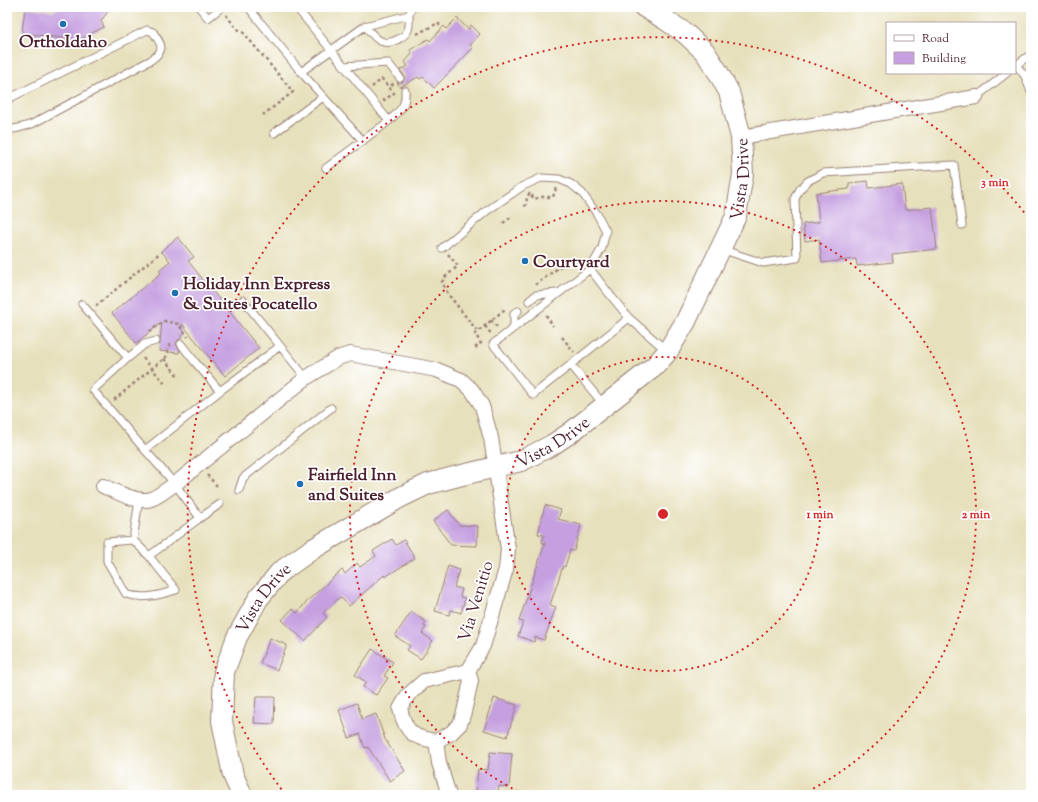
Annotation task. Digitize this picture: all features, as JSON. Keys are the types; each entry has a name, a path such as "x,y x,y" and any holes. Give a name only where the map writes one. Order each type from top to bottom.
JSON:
{"street":[{"name":"Vista Drive","path":"242,795 233,775 222,721 224,672 237,637 258,598 280,572 311,550 428,484 520,461 545,449 570,433 655,366 668,351 686,322 736,216 742,174 741,137 729,92 705,52 686,34 644,7"},
{"path":"741,137 976,98"},
{"name":"Via Venitio","path":"139,500 150,500 174,484 306,378 338,358 350,354 437,370 461,380 472,390 482,406 491,438 508,549 506,569 483,646 468,670"},
{"path":"103,486 139,500"},
{"path":"468,670 471,681 460,724 451,733 436,741 422,739 414,735 404,723 400,709 408,695 424,681 468,670"},
{"path":"436,741 439,764 449,795"}],"lane":[{"path":"199,7 208,18 222,7"},
{"path":"248,7 301,72 363,141"},
{"path":"296,7 389,121"},
{"path":"365,26 377,39 384,42 392,42 407,32 409,26 409,15 412,7"},
{"path":"301,72 365,26 409,15"},
{"path":"7,101 10,98 147,30 153,32 161,44 161,51 151,60 32,124 7,130"},
{"path":"1031,54 1016,66 1025,76 1031,92"},
{"path":"344,66 388,63 400,78"},
{"path":"976,98 1006,74"},
{"path":"326,168 389,121 400,110 406,101 405,90"},
{"path":"274,133 323,97"},
{"path":"721,249 763,263 797,258 794,199 800,189 808,181 823,173 954,165 962,225"},
{"path":"445,251 488,210 523,186 541,178 559,179 571,184 582,193 597,214 606,231 602,248 590,269 493,344 533,396 629,318"},
{"path":"590,269 629,318 668,351"},
{"path":"529,301 536,295 557,293"},
{"path":"243,300 306,378"},
{"path":"82,304 128,358"},
{"path":"514,328 514,313 518,311"},
{"path":"156,341 145,344 93,390 174,484 200,518"},
{"path":"181,344 220,391"},
{"path":"145,450 280,346"},
{"path":"571,365 604,406"},
{"path":"239,490 243,478 331,408"},
{"path":"133,540 139,500"},
{"path":"149,556 220,504"},
{"path":"133,540 149,556 176,590 158,595 135,597 126,594 107,561 107,542 133,540"}],"path":[{"path":"232,23 237,29 242,31 293,92 263,115"},
{"path":"413,36 438,23 440,26"},
{"path":"380,80 382,78 389,87"},
{"path":"524,206 526,205 527,197 530,192 534,199 554,197 555,188 560,189"},
{"path":"503,223 513,216"},
{"path":"445,251 458,266 444,278 442,282 448,294 478,332"},
{"path":"102,311 97,305 161,252"},
{"path":"531,288 573,257 578,264 584,260"},
{"path":"475,348 481,343 475,334 492,321 504,309 504,315"},
{"path":"544,313 553,326"},
{"path":"147,334 164,321 178,324 192,341"},
{"path":"562,337 575,353"},
{"path":"113,400 151,367 166,357 171,342"},
{"path":"164,359 178,376"},
{"path":"151,367 166,385"},
{"path":"205,473 217,486"}],"building":[{"name":"OrthoIdaho","path":"25,7 53,11 61,7 111,7 101,21 104,27 71,44 68,39 22,33"},
{"path":"457,18 468,29 471,25 480,34 470,45 473,48 434,88 423,77 420,79 418,77 400,87 397,82 401,83 405,77 400,70 408,66 405,62 412,54 410,50 428,39 430,41 444,26 446,29"},
{"path":"868,181 869,188 902,184 905,210 932,207 937,249 892,254 893,262 857,266 856,259 822,263 819,239 805,241 803,224 819,222 816,193 849,189 849,183"},
{"name":"Holiday Inn Express & Suites Pocatello","path":"178,237 194,257 188,261 259,348 225,376 182,324 181,339 178,340 176,344 180,350 179,353 159,351 162,322 136,343 112,313 161,273 159,270 170,261 161,251"},
{"path":"545,505 561,510 558,519 581,525 574,551 570,550 550,605 556,607 544,640 535,637 534,642 518,636 523,622 519,621 545,543 542,543 544,535 538,534"},
{"path":"448,510 459,525 478,526 477,546 451,545 433,521"},
{"path":"392,539 396,545 404,540 415,558 385,577 384,575 349,606 340,597 323,613 327,617 305,641 282,620 292,609 297,613 308,600 342,570 345,574 357,563 360,567 376,556 373,551"},
{"path":"448,566 459,570 454,587 462,589 460,597 465,598 461,613 451,610 449,615 435,611"},
{"path":"411,612 426,622 424,626 426,627 422,633 433,641 421,659 407,650 410,646 395,636"},
{"path":"270,638 287,645 277,670 260,663"},
{"path":"372,649 393,662 384,676 388,678 376,695 363,687 366,682 355,675"},
{"path":"256,697 275,697 274,724 254,723"},
{"path":"494,698 517,705 507,737 484,730"},
{"path":"357,703 362,719 376,714 385,739 405,771 390,781 368,747 365,748 360,734 349,738 339,710"},
{"path":"490,752 512,754 509,787 499,786 498,793 476,791 478,769 488,770"}],"place":[{"name":"OrthoIdaho","path":"63,24"},
{"name":"Courtyard","path":"525,261"},
{"name":"Holiday Inn Express & Suites Pocatello","path":"175,293"},
{"name":"Fairfield Inn and Suites","path":"300,484"}]}
